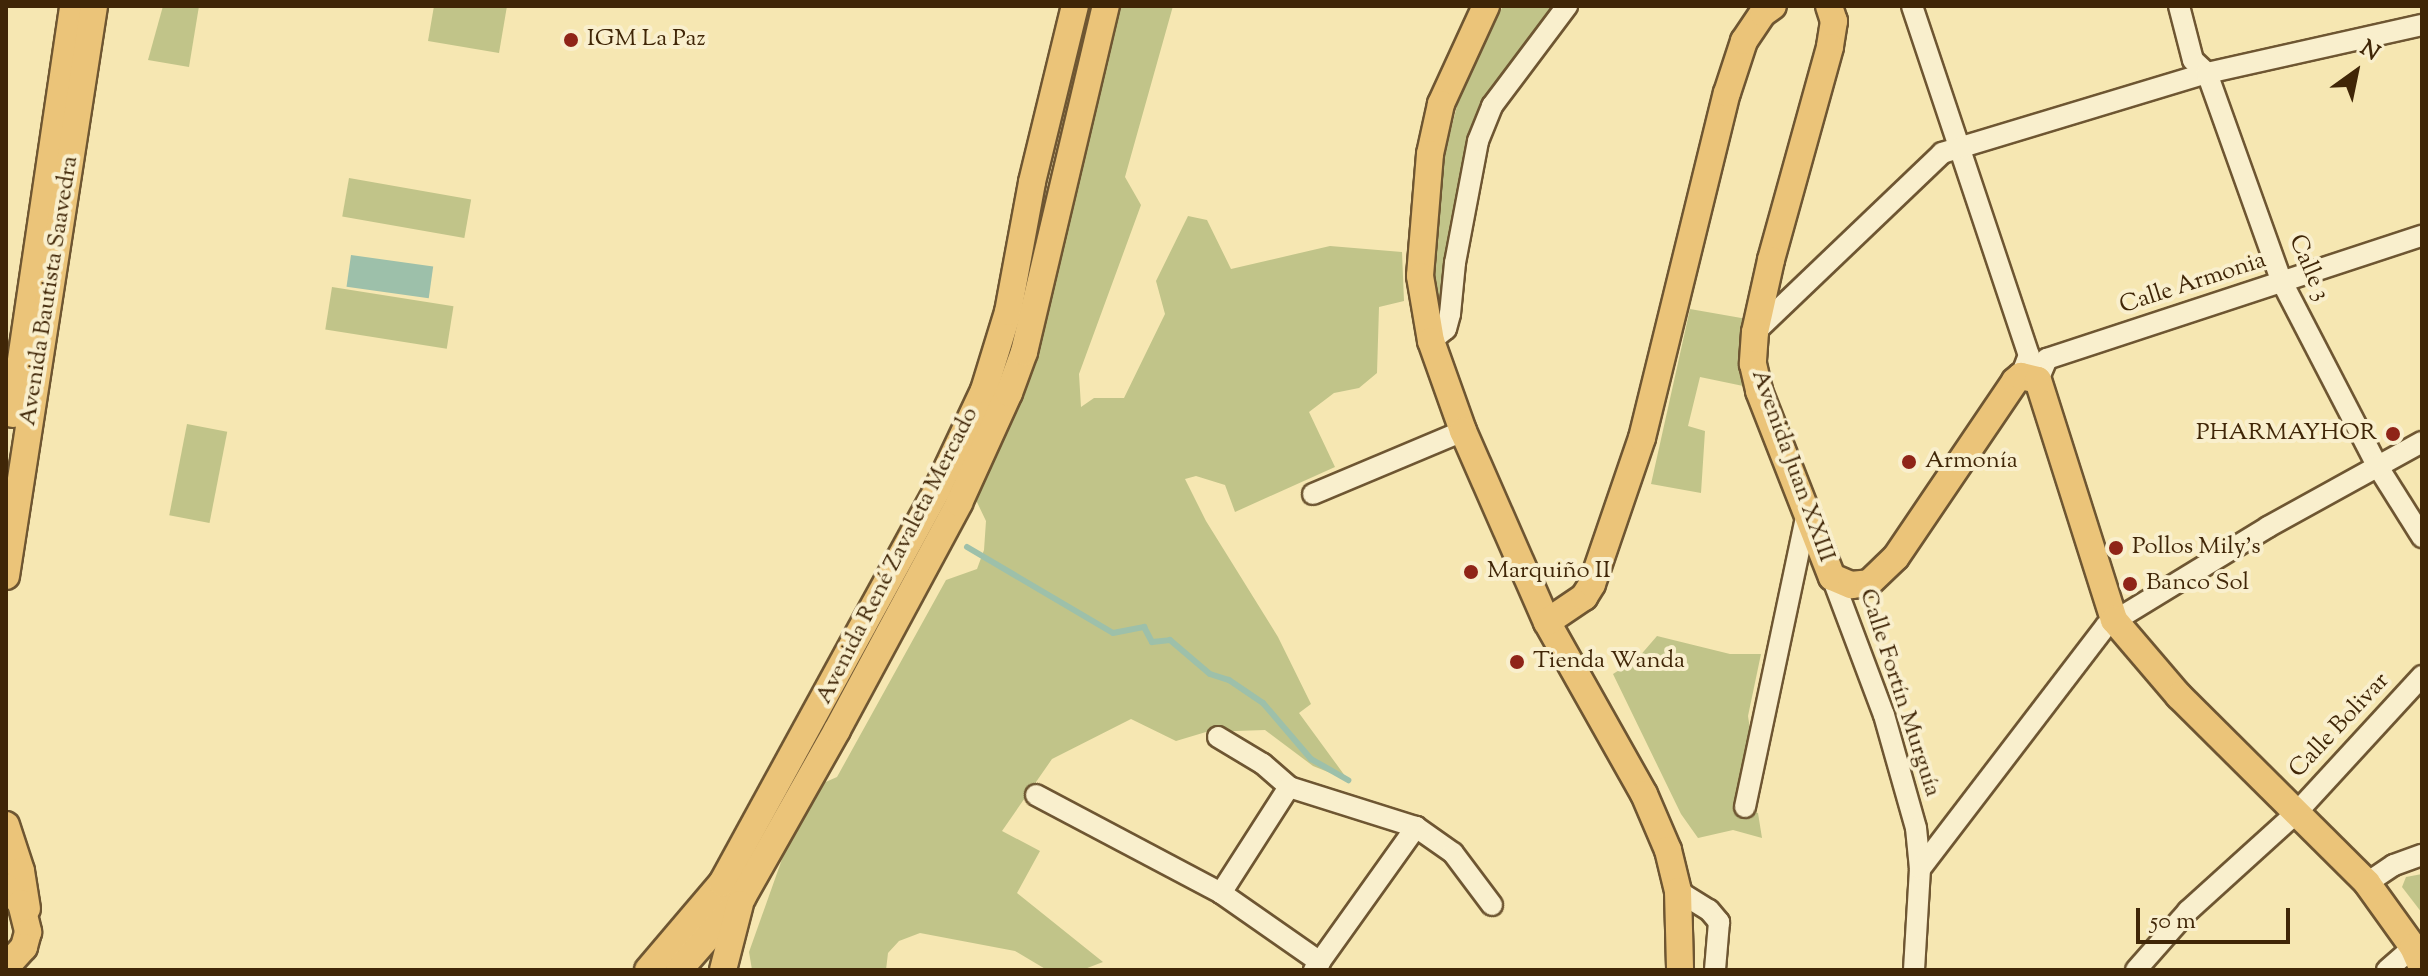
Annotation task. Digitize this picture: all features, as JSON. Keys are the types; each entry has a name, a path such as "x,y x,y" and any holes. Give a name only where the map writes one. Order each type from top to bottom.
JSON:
{"main road":[{"name":"Avenida Bautista Saavedra","path":"6,461 73,6"},
{"name":"Avenida Bautista Saavedra","path":"6,576 94,6"},
{"name":"Avenida René Zavaleta Mercado","path":"648,970 730,869 937,490 984,390 1008,312 1032,182 1075,6"},
{"name":"Avenida René Zavaleta Mercado","path":"679,970 742,898 959,503 1009,393 1024,352 1106,6"},
{"path":"1486,6 1441,104 1430,154 1420,276 1431,341 1463,431 1547,622 1644,794 1668,850 1678,891 1680,970"},
{"path":"1547,622 1584,597 1592,584 1642,438 1727,93 1744,41 1763,13 1773,6"},
{"name":"Avenida Juan XXIII","path":"1829,6 1834,21 1830,47 1755,332 1753,364 1759,391 1832,577 1851,585 1869,583 1896,557 1936,493 2030,378"},
{"path":"2030,378 2114,620 2179,696 2367,883 2417,957"},
{"path":"6,825 21,871 27,917 24,947 6,967"},
{"path":"6,887 21,903 27,917"},
{"path":"723,970 742,898"}],"street":[{"path":"1431,341 1446,329 1450,314 1455,263 1478,141 1492,106 1567,6"},
{"path":"1912,6 2029,355 2030,378"},
{"name":"Calle 3","path":"2179,6 2193,60 2207,73 2282,282 2378,467 2422,537"},
{"path":"1755,332 1942,153 2207,73 2422,25"},
{"name":"Calle Armonia","path":"2030,378 2047,359 2422,236"},
{"path":"1313,494 1463,431"},
{"path":"1920,869 2021,732 2106,626 2268,527 2422,442"},
{"path":"1745,807 1807,514"},
{"name":"Calle Fortín Murguía","path":"1832,577 1884,715 1916,828 1920,869 1914,970"},
{"name":"Calle Bolivar","path":"2136,970 2188,911 2297,812 2422,676"},
{"path":"1218,737 1263,764 1289,787 1416,827 1453,853 1492,905"},
{"path":"1221,893 1289,787"},
{"path":"1036,795 1221,893 1317,966 1416,827"},
{"path":"2367,883 2394,865 2422,855"},
{"path":"1678,891 1709,910 1719,922 1715,970"},
{"path":"2387,970 2417,957"}],"green space":[{"path":"163,6 199,6 189,67 148,60"},
{"path":"434,6 507,6 499,53 428,41"},
{"path":"1121,6 1173,6 1125,177 1141,205 1079,374 1081,407 1094,398 1124,398 1165,314 1156,281 1188,216 1207,220 1231,269 1330,246 1402,252 1404,301 1379,307 1377,373 1359,388 1334,393 1309,412 1335,467 1235,512 1225,485 1196,476 1185,479 1206,521 1278,637 1311,704 1299,713 1348,780 1313,766 1265,730 1206,732 1176,741 1131,719 1052,759 1002,831 1040,851 1017,893 1103,962 1082,970 1047,970 1015,951 920,933 899,941 888,953 886,970 752,970 749,952 792,831 814,787 837,777 946,580 977,569 984,550 986,521 975,498 1020,400 1049,305"},
{"path":"1503,6 1554,6 1500,78 1471,135 1453,213 1439,317 1434,266 1436,189 1463,82"},
{"path":"349,178 471,200 464,238 342,216"},
{"path":"332,287 453,306 447,349 325,329"},
{"path":"1690,309 1747,319 1748,387 1700,377 1688,426 1705,431 1701,493 1651,484"},
{"path":"187,424 227,432 210,523 169,515"},
{"path":"1657,636 1730,654 1761,654 1748,716 1751,736 1736,808 1758,813 1762,838 1733,830 1698,838 1681,814 1613,674 1638,658"},
{"path":"2422,874 2422,913 2402,887 2406,877"}],"shaded area":[{"path":"351,255 433,267 429,298 347,287"}],"waterway":[{"path":"967,547 1113,633 1144,627 1152,642 1170,640 1210,674 1229,680 1263,703 1311,759 1348,780"}],"place":[{"name":"IGM La Paz","path":"571,40"},
{"name":"PHARMAYHOR","path":"2393,434"},
{"name":"Armonía","path":"1909,462"},
{"name":"Pollos Mily's","path":"2116,548"},
{"name":"Marquiño II","path":"1471,572"},
{"name":"Banco Sol","path":"2130,584"},
{"name":"Tienda Wanda","path":"1517,662"}]}
